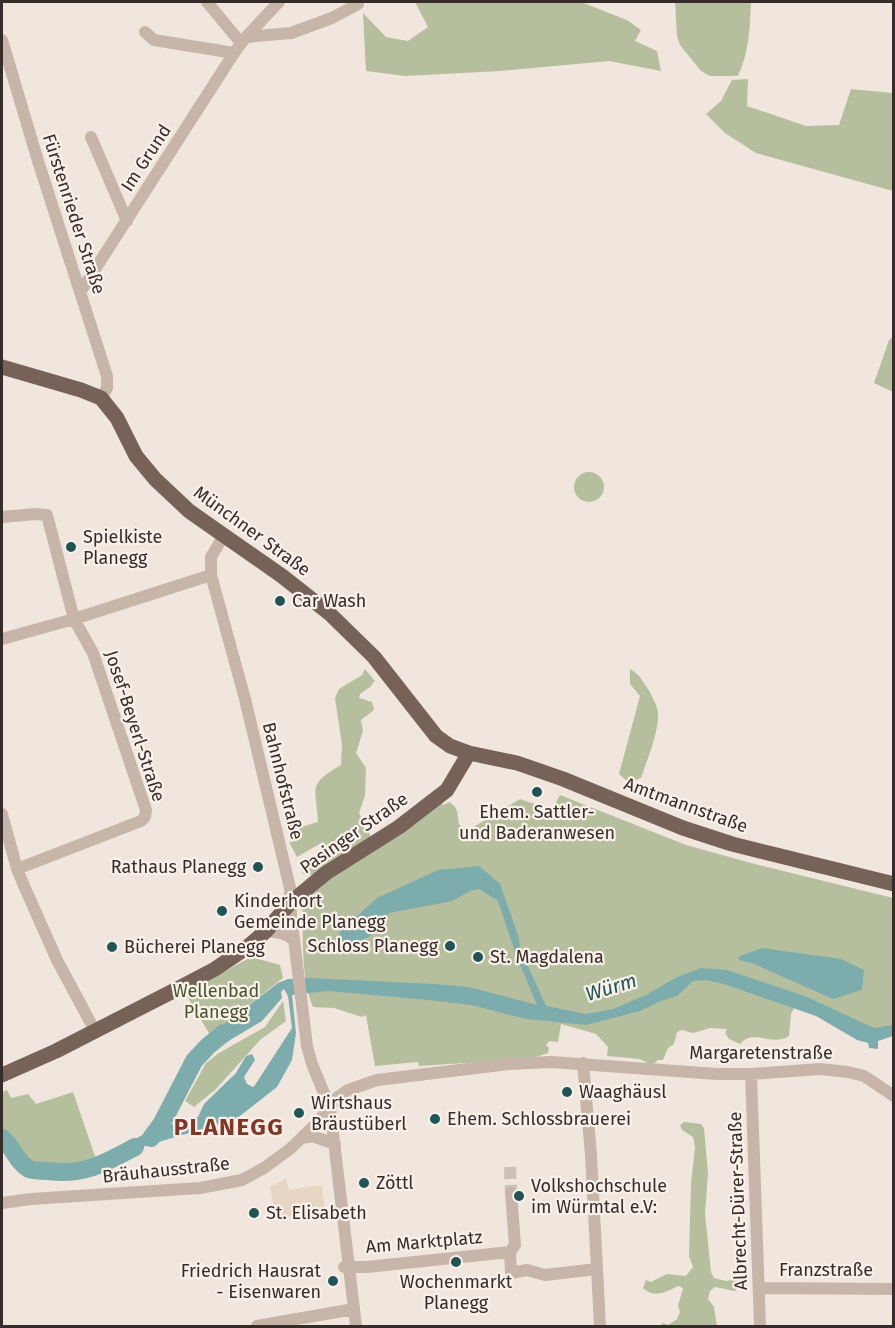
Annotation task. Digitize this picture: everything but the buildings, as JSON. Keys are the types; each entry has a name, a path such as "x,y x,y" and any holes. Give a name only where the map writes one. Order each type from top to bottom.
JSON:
{"main road":[{"path":"2,368 81,390 101,398"},
{"name":"Münchner Straße","path":"101,398 117,418 136,456 155,479 189,511 223,537 282,576 329,613 374,657 436,736 450,746 469,753"},
{"name":"Amtmannstraße","path":"469,753 517,763 683,828 732,844 894,884"},
{"name":"Pasinger Straße","path":"2,1075 95,1031 215,969 246,948 266,931 291,903 326,873 399,827 437,799 447,790 469,753"}],"street":[{"path":"207,2 240,44"},
{"name":"Im Grund","path":"81,291 240,44 279,2"},
{"path":"145,32 153,40 240,44 291,33 332,18 358,4"},
{"name":"Fürstenrieder Straße","path":"2,40 107,376 107,388 101,398"},
{"path":"91,137 127,221"},
{"path":"2,518 47,515 74,619"},
{"name":"Bahnhofstraße","path":"223,537 211,557 211,575 245,699 290,888 307,1046 330,1108 346,1267 356,1326"},
{"path":"2,639 74,619 211,575"},
{"name":"Josef-Beyerl-Straße","path":"17,869 132,825 145,817 146,810 93,653 74,619"},
{"path":"2,814 17,869 57,960 95,1031"},
{"path":"266,931 282,933 294,940"},
{"path":"584,1063 600,1326"},
{"name":"Bräuhausstraße","path":"2,1203 31,1198 200,1188 242,1180 264,1168 302,1138 338,1097 348,1090 377,1080 509,1064 584,1063"},
{"name":"Margaretenstraße","path":"584,1063 717,1074 820,1069 848,1072 868,1079 894,1096"},
{"name":"Albrecht-Dürer-Straße","path":"751,1074 760,1326"},
{"path":"302,1138 312,1136 335,1144"},
{"name":"Am Marktplatz","path":"511,1192 515,1245 510,1252 511,1273 526,1270 545,1275 597,1269"},
{"name":"Am Marktplatz","path":"346,1267 367,1267 510,1252"},
{"name":"Franzstraße","path":"759,1288 894,1288"},
{"path":"257,1326 354,1310"}],"green space":[{"path":"415,2 581,2 627,20 641,30 635,41 657,51 661,71 609,61 500,71 405,76 366,71 363,13 386,37 408,41 428,27"},
{"path":"675,2 751,2 747,49 738,76 710,76 701,71 680,45 677,36"},
{"path":"748,79 747,106 806,126 839,125 851,89 893,93 893,191 756,153 725,133 706,114 721,101 732,80"},
{"path":"893,337 893,392 874,383 889,340"},
{"path":"589,472 600,476 604,487 600,498 589,502 578,498 574,487 578,476"},
{"path":"365,669 375,681 360,694 359,698 372,702 374,710 361,720 363,731 356,753 366,768 365,796 359,813 372,839 316,875 302,874 329,848 323,842 297,857 290,844 292,830 318,822 315,793 318,782 341,765 342,745 335,698 339,689 362,675"},
{"path":"630,669 646,686 655,703 658,721 641,778 628,782 619,774 640,696 630,684"},
{"path":"560,795 686,845 893,898 893,1025 881,1031 792,1007 794,1008 791,1014 789,1036 783,1039 757,1037 740,1044 729,1039 725,1033 727,1029 710,1028 693,1033 682,1030 677,1032 674,1044 668,1048 663,1060 658,1060 652,1065 640,1059 607,1056 608,1047 596,1034 561,1024 558,1042 549,1041 546,1045 549,1048 548,1053 530,1059 419,1066 418,1062 375,1066 366,1015 362,1017 334,1008 313,1007 304,970 302,905 330,878 441,802 443,805 449,802 454,806 459,824 465,832 520,799 552,810"},
{"name":"Wellenbad Planegg","path":"251,957 280,965 283,978 210,1035 185,993"},
{"name":"Wellenbad Planegg","path":"283,1001 286,1021 260,1040 216,1089 194,1107 185,1101 206,1063 265,1027"},
{"path":"7,1090 11,1098 28,1094 36,1104 73,1092 96,1159 58,1166 37,1165 29,1162 2,1132 2,1092"},
{"path":"684,1122 701,1124 704,1128 708,1174 705,1214 711,1272 714,1278 726,1281 738,1279 741,1284 735,1291 715,1287 710,1291 708,1299 714,1307 717,1326 659,1326 663,1323 668,1325 677,1319 683,1288 678,1286 656,1294 643,1288 646,1280 651,1282 667,1274 686,1276 693,1267 689,1256 691,1184 695,1147 693,1137 682,1130 680,1125"}],"shaded area":[{"path":"286,1178 289,1190 322,1185 325,1213 275,1218 270,1187"}],"water":[{"path":"479,866 500,884 518,935 521,951 546,1006 586,1014 613,1009 646,995 677,977 701,968 727,970 805,996 874,1028 893,1025 893,1036 878,1041 878,1049 869,1048 868,1043 857,1040 816,1016 706,980 693,981 677,996 640,1011 586,1025 526,1019 471,1005 428,1000 328,991 292,995 296,1033 292,1060 277,1087 236,1119 142,1147 123,1157 114,1158 118,1148 152,1130 198,1117 204,1104 236,1073 246,1056 252,1054 255,1060 244,1077 247,1084 253,1087 255,1085 292,1028 288,996 284,989 281,992 282,998 262,1021 210,1052 205,1046 204,1039 278,983 288,979 310,978 469,987 537,1005 516,955 498,901 479,889 470,891 452,901 389,913 376,932 359,941 343,945 339,939 340,932 377,898 438,870"},
{"path":"762,948 841,959 864,970 862,990 833,999 752,963 738,960 740,956"}],"waterway":[{"name":"Würm","path":"151,1138 162,1123 194,1061 224,1033"},
{"name":"Würm","path":"2,1138 25,1166 38,1171 83,1170 104,1163 135,1147"}],"tunnel":[{"path":"510,1167 511,1193"}],"place":[{"name":"Spielkiste Planegg","path":"71,547"},
{"name":"Car Wash","path":"280,601"},
{"name":"Ehem. Sattler- und Baderanwesen","path":"537,792"},
{"name":"Rathaus Planegg","path":"258,867"},
{"name":"Kinderhort Gemeinde Planegg","path":"222,911"},
{"name":"Schloss Planegg","path":"450,946"},
{"name":"Bücherei Planegg","path":"112,947"},
{"name":"St. Magdalena","path":"478,957"},
{"name":"Waaghäusl","path":"567,1092"},
{"name":"Wirtshaus Bräustüberl","path":"299,1113"},
{"name":"Ehem. Schlossbrauerei","path":"435,1119"},
{"name":"Zöttl","path":"364,1183"},
{"name":"Volkshochschule im Würmtal e.V:","path":"519,1196"},
{"name":"St. Elisabeth","path":"254,1213"},
{"name":"Wochenmarkt Planegg","path":"456,1262"},
{"name":"Friedrich Hausrat - Eisenwaren","path":"333,1281"}],"district":[{"name":"PLANEGG","path":"229,1127"}]}
